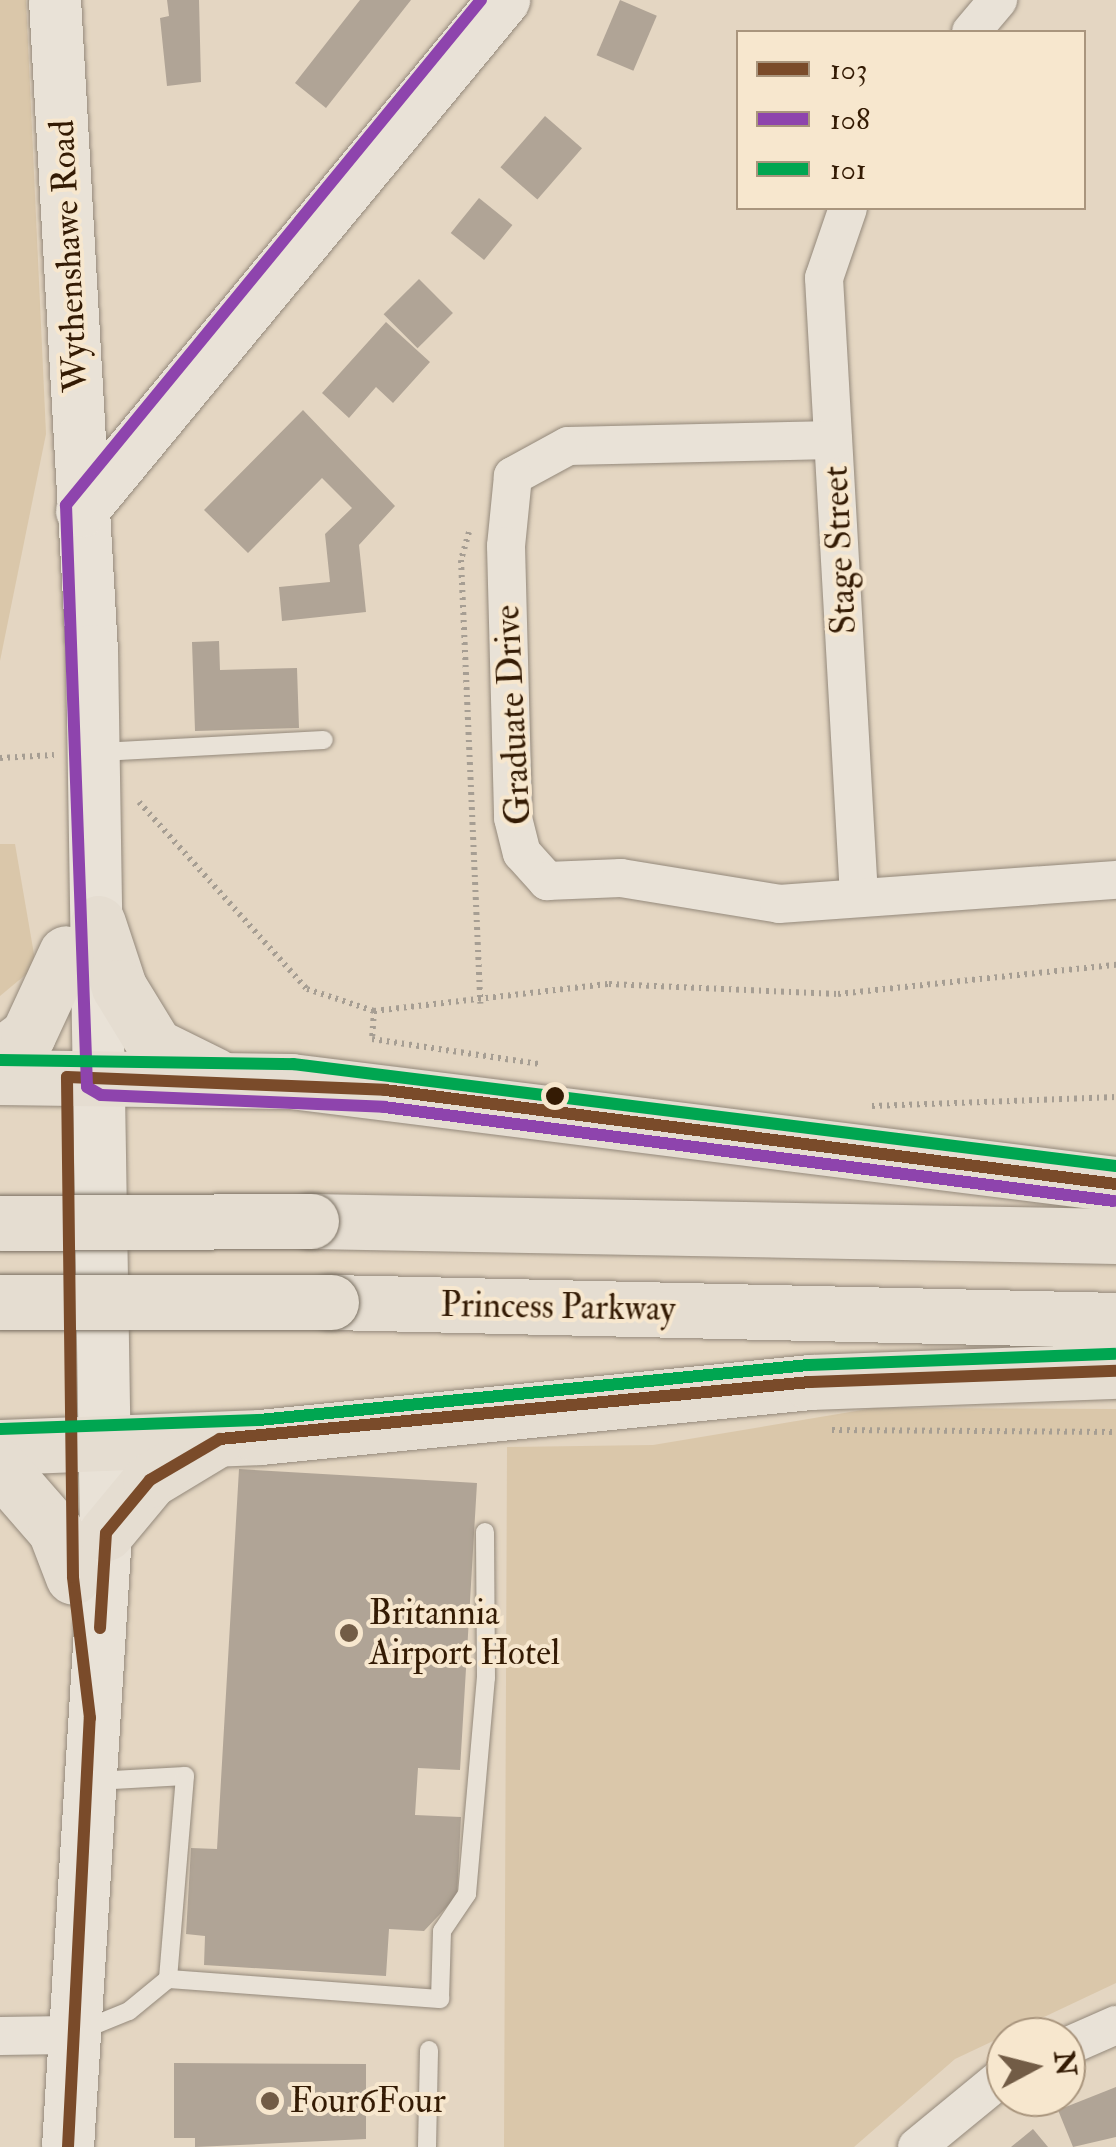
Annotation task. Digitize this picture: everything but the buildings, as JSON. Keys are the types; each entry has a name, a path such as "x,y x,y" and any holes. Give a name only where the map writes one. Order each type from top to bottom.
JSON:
{"highway":[{"path":"0,1056 28,1036 82,938 119,986 155,1046 224,1080"},
{"path":"0,1077 224,1080 385,1090 1116,1184"},
{"path":"0,1223 311,1221 1116,1236"},
{"name":"Princess Parkway","path":"0,1302 331,1302 1116,1320"},
{"path":"0,1447 220,1439 810,1382 1116,1370"},
{"path":"106,1533 150,1480 220,1439"},
{"path":"0,1467 55,1530 73,1577"}],"main road":[{"name":"Wythenshawe Road","path":"55,0 82,512 80,753 88,1443 73,1577 90,1718"},
{"path":"82,512 504,0"},
{"name":"Wythenshawe Road","path":"88,1443 106,1533 90,1718"},
{"path":"68,2147 70,2035 90,1781 90,1718"}],"street":[{"path":"973,30 998,0"},
{"name":"Stage Street","path":"847,210 824,278 859,897"},
{"name":"Graduate Drive","path":"834,440 568,446 513,476 506,546 513,818 522,854 547,881 621,878 780,904 1116,880"},
{"path":"1086,2039 1116,2025"},
{"path":"0,2036 70,2035"},
{"path":"918,2147 986,2091"}],"lane":[{"path":"80,753 324,740"},
{"path":"70,2035 130,2011 168,1979 440,1999 442,1932 467,1894 486,1678 485,1532"},
{"path":"90,1781 184,1776 168,1979"},
{"path":"428,2050 428,2147"}],"path":[{"path":"0,758 80,753 307,989 374,1011 610,984 838,994 1116,965"},
{"path":"853,1109 1116,1097"}],"shaded area":[{"path":"0,0 26,0 46,434 0,661"},
{"path":"0,844 15,844 36,966 0,996"},
{"path":"874,1408 1116,1409 1116,1983 1044,2017 986,2017 986,2044 955,2059 854,2147 504,2147 507,1447 653,1445"}],"transit line":[{"name":"108","path":"481,0 66,505 87,1087 101,1095 384,1107 1114,1201"},
{"name":"101","path":"0,1060 293,1064 1116,1166"},
{"name":"103","path":"68,2147 90,1718 73,1577 67,1077 385,1090 1116,1184"},
{"name":"101","path":"0,1429 259,1420 808,1365 1115,1354"},
{"name":"103","path":"100,1628 106,1533 150,1480 220,1439 810,1382 1116,1371"}],"place":[{"name":"Britannia Airport Hotel","path":"349,1633"},
{"name":"Four6Four","path":"270,2101"}]}
